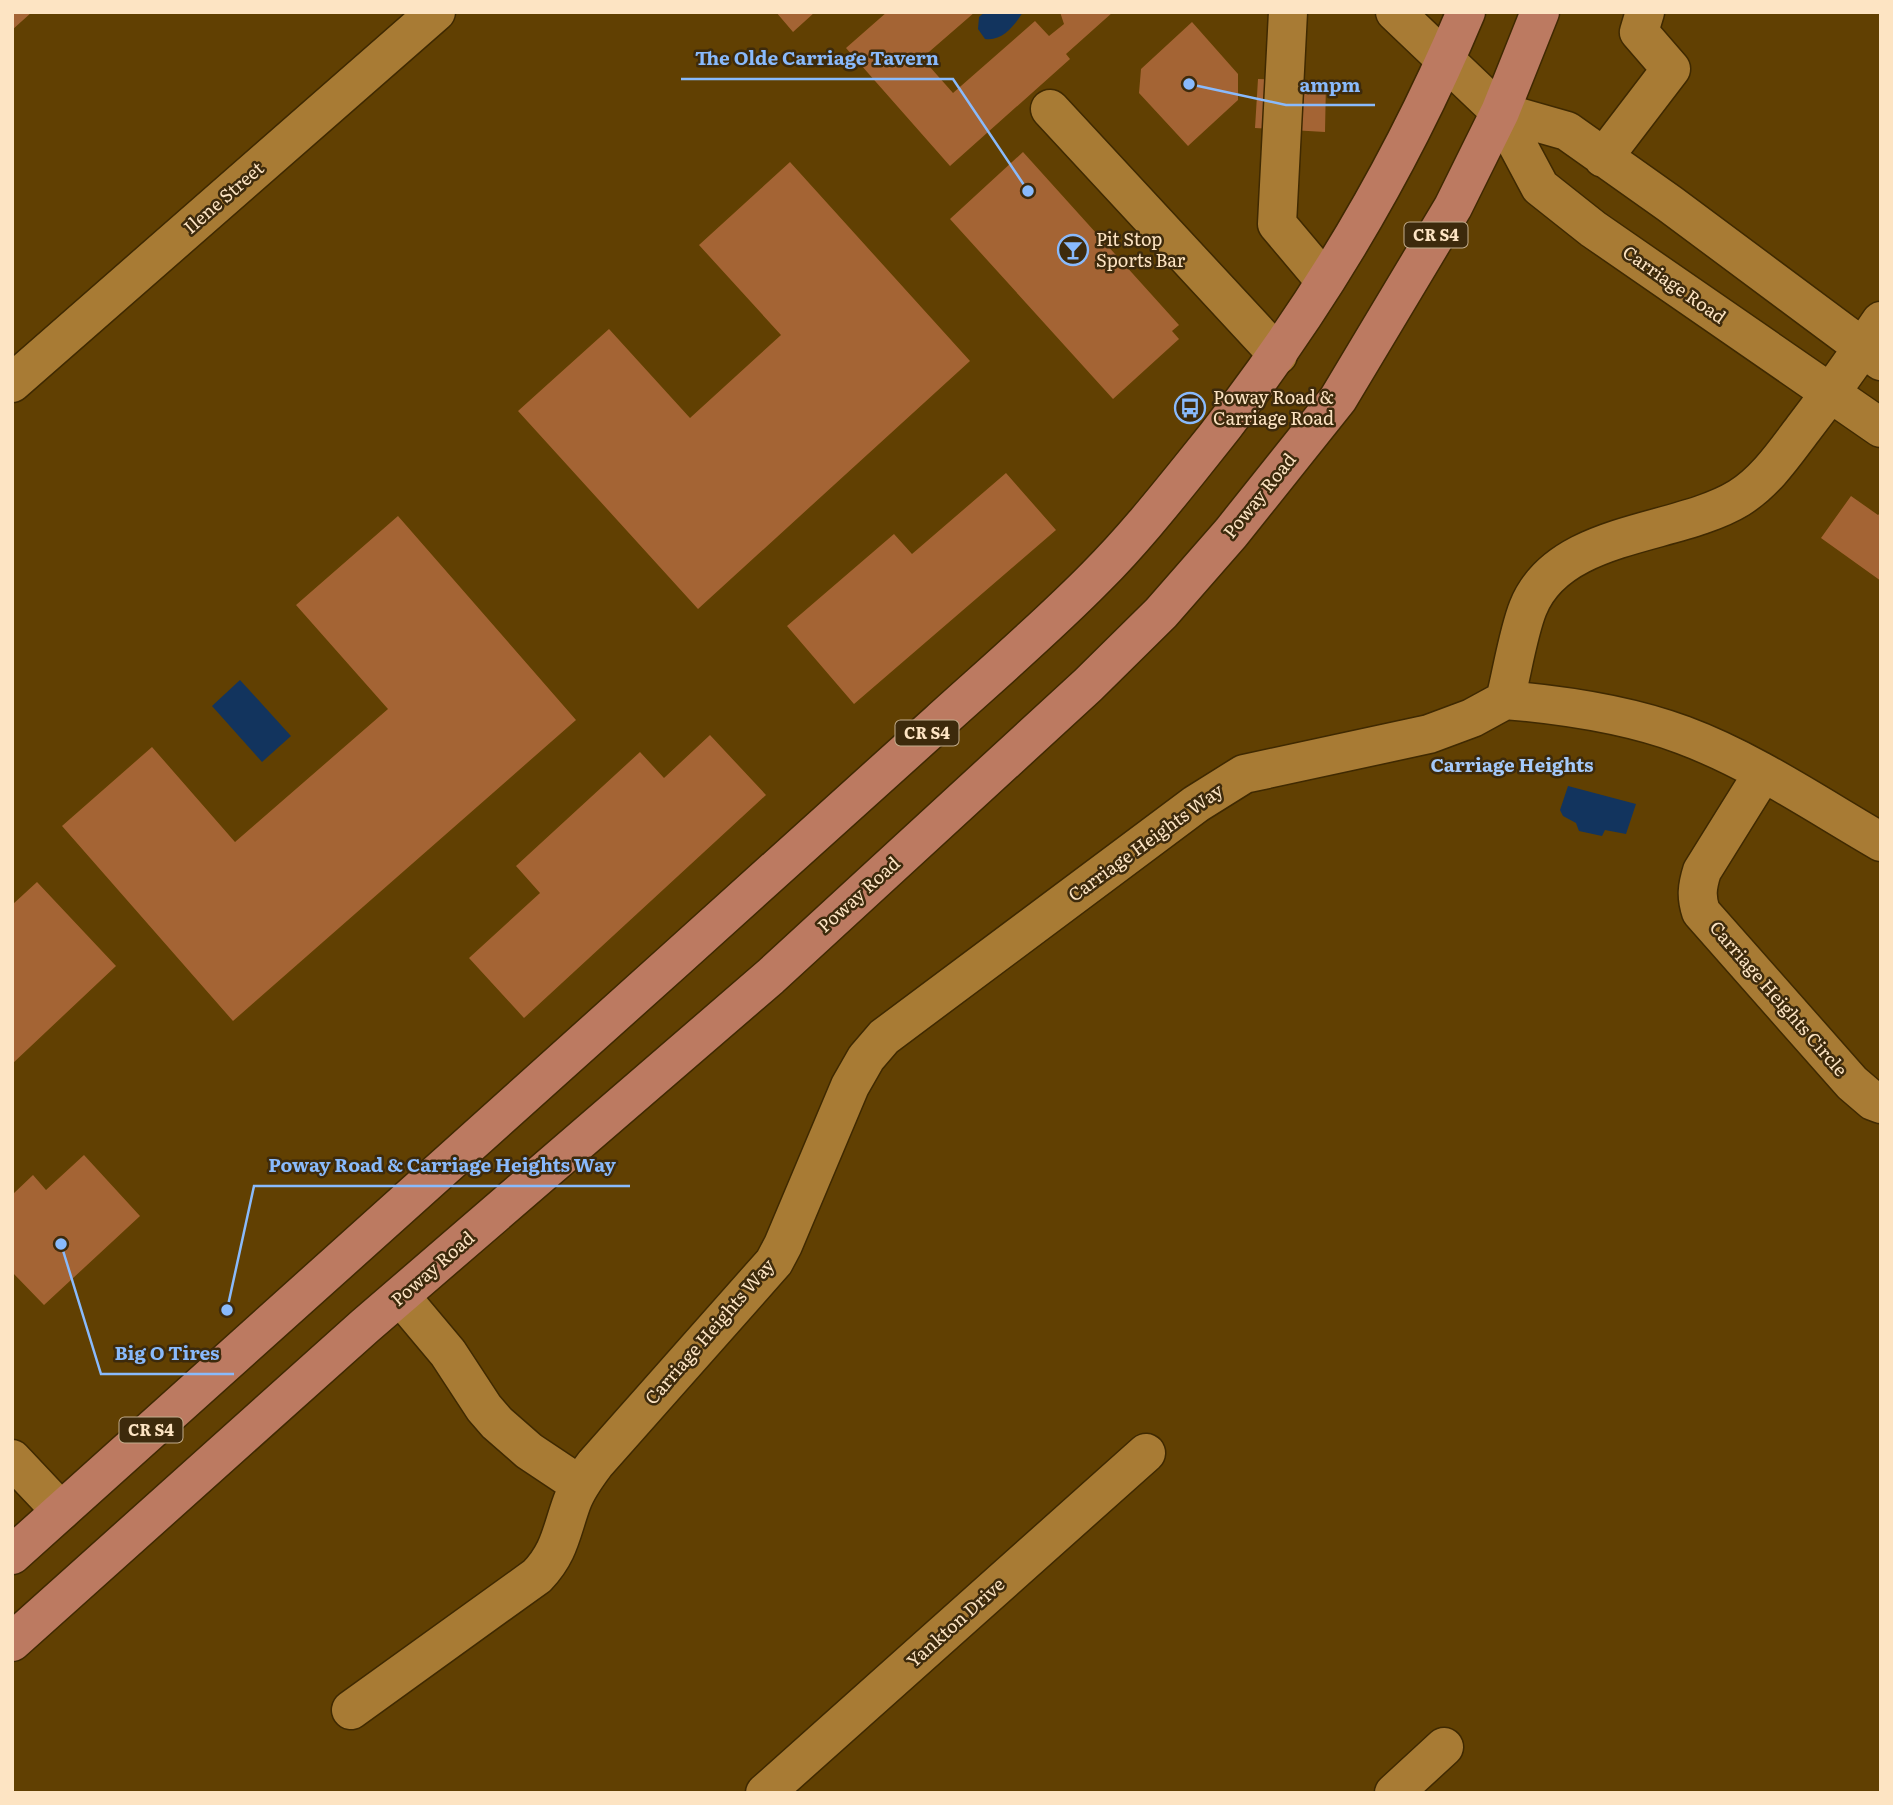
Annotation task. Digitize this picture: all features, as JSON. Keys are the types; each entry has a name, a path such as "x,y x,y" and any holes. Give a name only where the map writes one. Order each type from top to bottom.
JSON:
{"main road":[{"name":"CR S4","path":"12,1555 1045,626 1100,573 1223,428 1278,355 1393,166 1446,60 1466,12"},
{"name":"Poway Road","path":"12,1642 365,1326 769,977 1088,685 1161,613 1231,533 1338,399 1453,206 1500,112 1540,12"}],"street":[{"name":"Ilene Street","path":"12,383 436,12"},
{"path":"1288,12 1277,224 1325,281"},
{"name":"Carriage Road","path":"1395,12 1500,112 1540,187 1604,236 1881,428"},
{"path":"1604,158 1671,69 1639,33 1645,12"},
{"path":"1050,109 1278,355"},
{"name":"Carriage Road","path":"1500,112 1567,131 1875,343"},
{"path":"1875,343 1830,393 1771,471 1754,487 1716,509 1598,546 1559,569 1541,586 1528,608 1505,701 1546,704 1651,725 1683,735 1763,773 1881,842"},
{"name":"Carriage Heights Way","path":"351,1710 537,1576 550,1563 559,1547 572,1502 580,1485 608,1447 774,1262 850,1086 866,1058 884,1037 1196,804 1244,774 1429,734 1472,718 1505,701"},
{"name":"Carriage Heights Circle","path":"1763,773 1702,871 1696,887 1701,912 1852,1083 1873,1101 1881,1104"},
{"path":"401,1297 448,1353 497,1423 529,1451 580,1485"},
{"name":"Yankton Drive","path":"765,1793 1146,1452"},
{"path":"12,1459 61,1511"},
{"path":"1394,1793 1444,1747"}],"water":[{"path":"985,12 1023,12 1007,32 997,38 985,39 978,29 979,17"},
{"path":"240,680 291,736 262,762 212,706"},
{"path":"1568,786 1636,804 1626,834 1605,830 1602,836 1579,831 1576,823 1563,816 1560,810"}],"building":[{"path":"12,12 32,12 12,30"},
{"path":"776,12 815,12 793,32"},
{"path":"887,12 975,12 922,58 953,93 1035,21 1049,36 1064,24 1060,12 1113,12 1066,54 1070,59 950,166 846,48"},
{"path":"1192,22 1238,74 1238,100 1188,146 1139,93 1141,69"},
{"path":"1258,79 1326,81 1325,132 1255,128"},
{"path":"1023,152 1179,325 1172,331 1179,339 1113,399 950,219"},
{"path":"790,162 970,361 698,609 518,411 609,329 690,418 781,335 699,245"},
{"path":"1006,473 1056,530 854,704 787,626 894,534 912,554"},
{"path":"1851,496 1878,515 1881,512 1881,581 1821,538"},
{"path":"398,516 576,720 233,1021 62,826 152,747 235,842 388,709 296,605"},
{"path":"710,735 766,795 524,1018 469,958 540,893 516,866 640,752 664,778"},
{"path":"37,882 116,966 12,1064 12,905"},
{"path":"84,1155 140,1216 44,1305 12,1272 12,1195 33,1175 46,1190"}],"place":[{"name":"ampm","path":"1189,84"},
{"name":"The Olde Carriage Tavern","path":"1028,191"},
{"name":"Pit Stop Sports Bar","path":"1073,250"},
{"name":"Poway Road & Carriage Road","path":"1190,408"},
{"name":"Big O Tires","path":"61,1244"},
{"name":"Poway Road & Carriage Heights Way","path":"227,1310"}],"district":[{"name":"Carriage Heights","path":"1512,765"}]}
